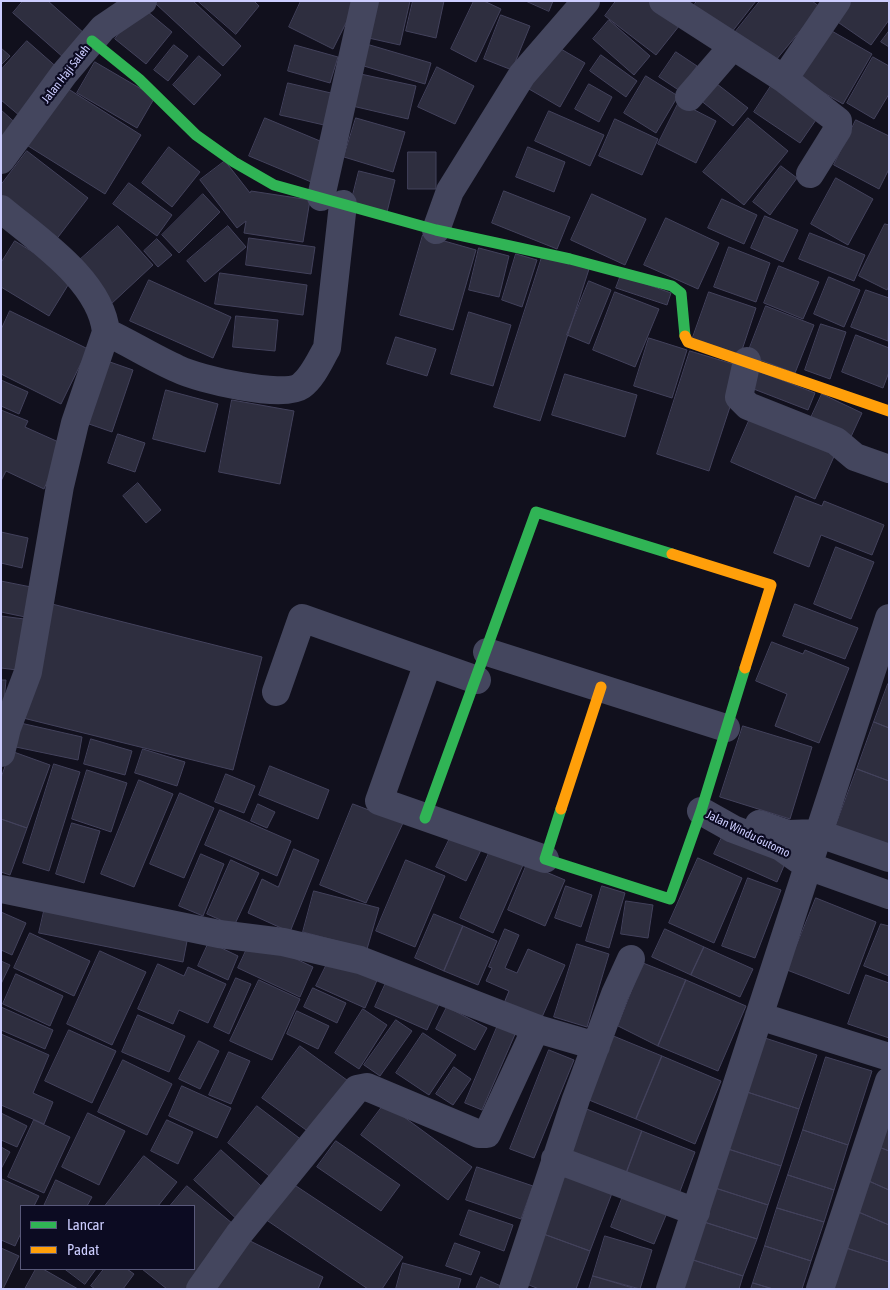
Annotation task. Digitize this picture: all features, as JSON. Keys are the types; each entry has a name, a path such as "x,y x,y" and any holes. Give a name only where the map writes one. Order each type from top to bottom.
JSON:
{"street":[{"name":"Jalan Haji Saleh","path":"1,160 64,74 103,28 143,1"},
{"path":"106,332 178,370 214,380 289,391 301,386 316,368 326,348 332,201 365,1"},
{"path":"436,230 450,191 522,75 586,1"},
{"path":"663,1 784,80 838,121 838,129 810,174"},
{"path":"784,80 837,1"},
{"path":"92,41 139,79 196,135 234,162 274,185 436,230 570,259 672,286 681,293 682,334 685,340 889,411"},
{"path":"689,97 733,46"},
{"path":"1,209 80,278 104,316 106,332 75,423 60,486 28,672 7,728 1,753"},
{"path":"747,361 739,397 748,406 836,441 856,457 889,469"},
{"path":"425,818 488,652 536,512 771,585 701,811 670,899 545,859 425,818 380,801 428,663"},
{"path":"276,692 302,618 477,680"},
{"path":"670,1289 808,866 817,833 889,618"},
{"path":"488,652 726,728"},
{"path":"545,859 601,687"},
{"name":"Jalan Windu Gutomo","path":"701,811 737,816 788,834 817,833 889,858"},
{"name":"Jalan Windu Gutomo","path":"701,811 733,829 781,847 808,866 889,895"},
{"path":"1,889 219,934 283,942 360,960 536,1028 596,1046"},
{"path":"513,1289 596,1046 615,994 631,959"},
{"path":"759,1016 889,1057"},
{"path":"200,1289 239,1234 357,1089 361,1087 374,1090 479,1134 487,1134 536,1028"},
{"path":"820,1289 889,1081"},
{"path":"556,1159 696,1212"}],"building":[{"path":"23,1 48,1 85,34 64,58 13,13"},
{"path":"158,1 193,1 241,46 223,66 156,4"},
{"path":"198,1 254,1 259,6 236,34"},
{"path":"301,1 357,1 333,49 289,27"},
{"path":"372,1 410,1 400,45 364,37"},
{"path":"413,1 444,1 436,38 406,31"},
{"path":"474,1 484,1 501,9 476,62 451,49"},
{"path":"526,1 553,1 549,11"},
{"path":"616,1 657,1 683,21 656,55 605,16"},
{"path":"697,1 756,1 728,37 692,8"},
{"path":"760,1 812,1 820,7 771,66 733,35"},
{"path":"840,1 889,1 889,20 871,45 829,16"},
{"path":"141,6 172,32 146,64 115,39"},
{"path":"501,15 530,26 512,70 484,59"},
{"path":"609,20 650,56 634,75 593,39"},
{"path":"823,26 872,54 843,104 795,76"},
{"path":"889,31 889,47 881,42"},
{"path":"27,41 60,70 20,116 1,100 1,70"},
{"path":"363,43 431,63 425,84 357,64"},
{"path":"174,45 188,56 168,81 154,70"},
{"path":"295,45 338,57 330,83 288,71"},
{"path":"554,45 585,63 560,107 529,89"},
{"path":"1,48 10,56 1,65"},
{"path":"676,52 697,66 680,91 659,77"},
{"path":"601,55 637,81 626,97 590,71"},
{"path":"199,56 221,75 194,105 173,85"},
{"path":"873,57 889,66 889,94 874,119 847,103"},
{"path":"95,62 155,97 137,128 77,93"},
{"path":"437,67 474,86 455,124 418,107"},
{"path":"356,73 416,86 408,119 348,105"},
{"path":"646,76 678,96 656,133 624,113"},
{"path":"708,77 748,108 733,126 695,96"},
{"path":"288,83 331,93 324,125 280,115"},
{"path":"589,84 612,97 599,122 575,109"},
{"path":"62,85 141,135 105,194 25,144"},
{"path":"771,86 818,117 800,143 754,112"},
{"path":"679,102 716,121 696,163 658,144"},
{"path":"1,110 20,127 1,148"},
{"path":"549,111 604,135 590,166 535,141"},
{"path":"265,118 332,146 316,184 249,156"},
{"path":"356,118 405,132 393,172 344,157"},
{"path":"748,118 788,151 744,205 703,172"},
{"path":"615,119 658,139 642,175 599,156"},
{"path":"856,120 889,136 889,169 879,189 834,165"},
{"path":"169,147 200,172 172,207 142,183"},
{"path":"528,147 565,162 554,192 516,177"},
{"path":"27,151 88,198 52,245 1,206 1,185"},
{"path":"408,152 436,152 436,189 408,189"},
{"path":"225,161 250,193 251,191 310,200 303,242 244,233 246,221 237,228 200,180"},
{"path":"781,166 797,178 770,215 753,202"},
{"path":"359,171 395,180 387,212 351,203"},
{"path":"836,178 873,199 848,245 811,224"},
{"path":"129,183 172,215 157,236 113,204"},
{"path":"504,191 570,217 557,249 492,223"},
{"path":"203,194 220,212 179,253 162,235"},
{"path":"592,194 646,219 625,265 571,240"},
{"path":"722,199 757,215 744,244 708,228"},
{"path":"765,216 798,230 783,262 751,248"},
{"path":"666,218 719,243 698,289 644,265"},
{"path":"885,224 889,225 889,286 887,290 859,276"},
{"path":"118,226 153,265 110,305 74,265"},
{"path":"228,226 246,247 205,282 187,261"},
{"path":"810,233 865,255 854,281 799,259"},
{"path":"423,235 476,250 453,330 400,315"},
{"path":"249,238 315,247 311,274 246,265"},
{"path":"157,239 172,255 158,267 144,251"},
{"path":"15,241 73,277 49,316 1,287 1,263"},
{"path":"729,247 770,263 756,302 714,287"},
{"path":"479,248 509,256 499,297 469,290"},
{"path":"516,254 537,260 522,307 502,300"},
{"path":"543,254 589,269 540,421 494,407"},
{"path":"779,266 819,282 803,319 764,303"},
{"path":"220,273 307,285 303,315 215,304"},
{"path":"621,275 671,293 667,305 616,288"},
{"path":"829,277 860,290 844,327 814,314"},
{"path":"149,280 231,317 213,358 130,321"},
{"path":"589,281 611,290 589,344 567,335"},
{"path":"866,290 889,298 888,341 851,327"},
{"path":"615,292 659,309 635,367 593,350"},
{"path":"709,292 756,308 740,356 692,340"},
{"path":"766,306 814,325 795,373 747,355"},
{"path":"10,311 88,349 61,404 1,374 1,330"},
{"path":"469,312 511,325 493,386 451,374"},
{"path":"236,316 278,320 275,351 233,347"},
{"path":"821,324 846,332 830,379 805,370"},
{"path":"856,335 889,348 889,372 883,388 842,372"},
{"path":"396,337 436,349 427,376 387,364"},
{"path":"649,338 687,350 672,398 634,386"},
{"path":"690,351 743,367 709,471 657,454"},
{"path":"110,362 133,370 112,432 89,424"},
{"path":"758,371 815,393 808,410 751,388"},
{"path":"565,374 637,395 625,437 552,415"},
{"path":"1,380 28,392 19,414 1,406"},
{"path":"166,390 218,404 205,452 153,439"},
{"path":"822,394 862,413 849,441 809,422"},
{"path":"232,400 294,411 280,484 219,472"},
{"path":"1,410 28,421 25,427 63,444 44,489 6,471 1,481"},
{"path":"752,414 836,452 815,499 731,462"},
{"path":"118,434 145,443 135,472 108,463"},
{"path":"138,483 161,510 146,523 123,496"},
{"path":"796,496 822,506 824,501 884,525 872,555 821,535 809,567 774,553"},
{"path":"1,532 28,538 22,568 1,563"},
{"path":"836,547 874,562 851,619 814,604"},
{"path":"1,581 36,588 30,618 1,612"},
{"path":"48,603 262,657 233,770 19,717"},
{"path":"795,604 858,628 845,659 783,636"},
{"path":"1,616 32,620 25,671 1,668"},
{"path":"772,642 803,654 805,650 849,668 819,743 775,726 787,694 756,681"},
{"path":"1,680 6,680 2,724 1,724"},
{"path":"889,685 889,728 874,722"},
{"path":"16,722 82,737 78,760 11,746"},
{"path":"874,722 889,728 889,781 857,769"},
{"path":"743,726 812,747 790,819 720,797"},
{"path":"91,739 132,751 125,775 84,764"},
{"path":"143,749 185,762 177,786 135,773"},
{"path":"11,751 50,765 27,828 1,819 1,778"},
{"path":"54,764 80,772 49,871 23,863"},
{"path":"270,766 329,790 318,819 259,795"},
{"path":"857,769 889,781 889,848 835,828"},
{"path":"87,770 127,783 111,832 72,819"},
{"path":"226,774 255,786 244,813 215,802"},
{"path":"139,780 173,794 134,887 101,874"},
{"path":"180,793 214,808 184,878 150,864"},
{"path":"258,804 275,812 267,828 251,821"},
{"path":"353,804 403,823 366,903 320,885"},
{"path":"220,810 291,841 277,876 205,845"},
{"path":"1,819 27,828 10,875 1,872"},
{"path":"72,823 100,831 84,883 56,874"},
{"path":"724,833 786,861 777,882 714,854"},
{"path":"451,836 481,850 466,881 436,867"},
{"path":"294,849 319,860 290,932 248,913 262,879 278,887"},
{"path":"489,853 523,865 493,933 460,918"},
{"path":"201,854 224,864 203,916 179,906"},
{"path":"698,858 742,878 714,943 669,923"},
{"path":"231,860 259,873 234,926 207,914"},
{"path":"406,860 445,876 415,947 376,931"},
{"path":"527,864 565,880 545,926 508,910"},
{"path":"748,878 781,890 755,958 722,946"},
{"path":"566,886 592,895 581,927 555,918"},
{"path":"602,886 625,893 609,948 586,941"},
{"path":"314,891 379,908 367,949 303,932"},
{"path":"816,898 876,922 849,994 787,970"},
{"path":"626,901 653,905 648,938 621,934"},
{"path":"45,907 188,936 183,962 39,933"},
{"path":"1,912 26,923 12,955 1,950"},
{"path":"434,914 463,926 444,971 415,958"},
{"path":"881,924 889,926 889,976 864,966"},
{"path":"463,926 497,941 478,985 444,971"},
{"path":"505,929 519,935 505,968 517,973 528,949 565,965 539,1024 502,1008 509,991 486,981 492,968 489,967"},
{"path":"665,929 704,947 691,975 652,957"},
{"path":"30,933 90,961 74,996 14,968"},
{"path":"252,938 313,967 300,997 238,968"},
{"path":"209,942 238,956 228,980 198,966"},
{"path":"577,944 609,954 587,1027 554,1017"},
{"path":"704,947 753,969 740,997 691,975"},
{"path":"100,951 146,972 112,1045 67,1024"},
{"path":"331,956 378,978 365,1008 316,986"},
{"path":"1,961 10,965 1,984"},
{"path":"643,963 686,980 658,1046 618,1026"},
{"path":"158,964 184,976 188,967 226,984 208,1023 179,1010 173,1024 138,1009"},
{"path":"16,974 63,996 50,1026 3,1004"},
{"path":"390,974 442,998 427,1030 375,1007"},
{"path":"866,975 889,983 889,1038 848,1024"},
{"path":"236,978 251,984 229,1034 214,1027"},
{"path":"259,980 300,999 272,1060 230,1041"},
{"path":"686,980 746,1006 718,1071 658,1046"},
{"path":"313,988 346,1003 337,1023 304,1007"},
{"path":"1,1007 53,1030 45,1049 1,1030"},
{"path":"447,1007 487,1028 475,1050 436,1029"},
{"path":"363,1009 387,1025 359,1069 335,1053"},
{"path":"297,1011 329,1026 318,1049 287,1034"},
{"path":"138,1015 185,1036 169,1072 122,1052"},
{"path":"396,1020 412,1031 380,1076 364,1065"},
{"path":"498,1025 516,1032 482,1110 465,1103"},
{"path":"69,1030 116,1051 92,1103 45,1081"},
{"path":"423,1033 456,1055 429,1095 396,1073"},
{"path":"1,1034 49,1055 33,1093 53,1102 44,1124 1,1105"},
{"path":"611,1035 662,1056 636,1119 584,1098"},
{"path":"762,1037 817,1055 799,1109 744,1091"},
{"path":"199,1041 219,1051 200,1089 179,1079"},
{"path":"300,1046 351,1083 313,1135 262,1098"},
{"path":"549,1050 574,1060 534,1158 510,1149"},
{"path":"229,1052 250,1061 231,1104 209,1095"},
{"path":"662,1056 721,1081 695,1144 636,1119"},
{"path":"826,1057 872,1071 848,1145 803,1130"},
{"path":"123,1060 172,1084 147,1135 98,1112"},
{"path":"454,1067 471,1079 453,1105 436,1094"},
{"path":"182,1086 231,1108 217,1138 169,1116"},
{"path":"744,1091 799,1109 781,1166 725,1148"},
{"path":"385,1103 472,1167 448,1200 361,1135"},
{"path":"257,1106 307,1144 278,1183 228,1143"},
{"path":"579,1106 642,1131 626,1174 562,1148"},
{"path":"1,1113 27,1126 17,1147 1,1140"},
{"path":"88,1113 125,1131 99,1185 62,1167"},
{"path":"889,1118 889,1151 874,1145"},
{"path":"34,1120 70,1137 44,1193 8,1177"},
{"path":"167,1120 193,1132 178,1164 151,1151"},
{"path":"803,1130 848,1145 834,1190 788,1175"},
{"path":"642,1131 695,1152 679,1194 626,1174"},
{"path":"336,1141 400,1185 381,1211 317,1167"},
{"path":"874,1145 889,1151 889,1190 862,1178"},
{"path":"1,1147 10,1152 1,1169"},
{"path":"725,1148 781,1166 768,1205 712,1187"},
{"path":"221,1150 269,1193 241,1223 194,1180"},
{"path":"144,1156 177,1182 159,1205 106,1205"},
{"path":"477,1167 533,1186 521,1219 466,1200"},
{"path":"561,1169 614,1188 590,1251 538,1232"},
{"path":"788,1175 834,1190 824,1222 777,1208"},
{"path":"862,1178 889,1190 889,1225 849,1208"},
{"path":"2,1179 39,1196 34,1205 20,1205 20,1235 15,1246 1,1240"},
{"path":"56,1180 92,1197 88,1205 44,1205"},
{"path":"287,1180 403,1257 382,1289 368,1289 262,1217"},
{"path":"187,1186 238,1228 188,1289 167,1289 143,1270 195,1270 195,1205 171,1205"},
{"path":"712,1187 768,1205 757,1239 701,1221"},
{"path":"625,1191 669,1208 654,1244 611,1227"},
{"path":"777,1208 824,1222 811,1261 765,1246"},
{"path":"849,1208 889,1225 889,1262 837,1245"},
{"path":"469,1210 513,1225 504,1251 460,1235"},
{"path":"701,1221 757,1239 743,1276 687,1258"},
{"path":"538,1232 590,1251 576,1289 539,1289 519,1281"},
{"path":"240,1236 323,1277 318,1289 215,1289"},
{"path":"605,1236 652,1250 640,1289 593,1276"},
{"path":"455,1243 480,1252 471,1275 446,1266"},
{"path":"837,1245 889,1262 889,1289 823,1289"},
{"path":"765,1246 811,1261 802,1289 773,1289 753,1283"},
{"path":"1,1248 19,1256 3,1289 1,1289"},
{"path":"687,1258 743,1276 739,1289 677,1289"},
{"path":"403,1263 461,1279 458,1289 396,1289"},
{"path":"35,1270 45,1270 78,1289 25,1289"},
{"path":"66,1270 95,1270 85,1284"},
{"path":"103,1270 128,1270 134,1274 123,1289 95,1289 91,1286"},
{"path":"593,1276 636,1289 589,1289"},
{"path":"481,1277 503,1287 502,1289 476,1289"},
{"path":"753,1283 773,1289 751,1289"}],"traffic: fast":[{"path":"92,41 139,79 196,135 234,162 274,185 436,230 570,259 672,286 681,293 685,336"},
{"path":"425,818 536,512 672,554"},
{"path":"561,809 545,859 670,899 701,811 745,668"}],"traffic: slow":[{"path":"685,336 688,342 889,411"},
{"path":"672,554 771,585 745,668"},
{"path":"561,809 601,687"}]}
